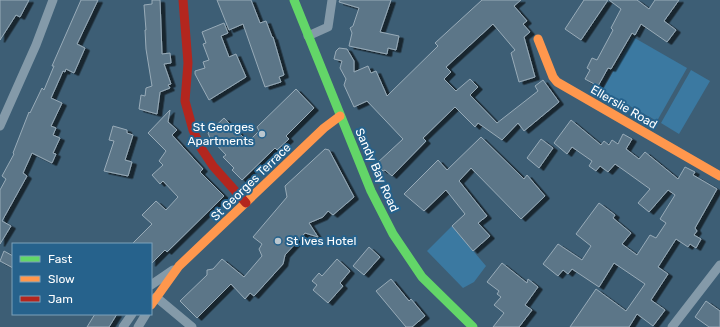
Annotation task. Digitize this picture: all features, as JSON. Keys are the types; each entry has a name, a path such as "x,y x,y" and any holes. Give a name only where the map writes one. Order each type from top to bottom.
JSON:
{"street":[{"path":"0,126 36,45 53,0"},
{"path":"183,0 188,63 185,101 193,130 201,148 213,166 246,203"},
{"name":"Sandy Bay Road","path":"294,0 371,192 408,258 431,287 473,327"},
{"path":"308,36 328,27 332,0"},
{"name":"Ellerslie Road","path":"538,39 553,77 557,82 720,176"},
{"name":"St Georges Terrace","path":"152,284 179,266 324,128 340,116"},
{"path":"672,327 720,265"},
{"name":"St Georges Terrace","path":"152,303 179,266"},
{"path":"156,297 192,327"},
{"path":"123,327 131,315"},
{"path":"138,327 145,315"}],"shaded area":[{"path":"633,37 687,68 657,121 602,91"},
{"path":"691,70 710,81 679,134 661,123"},
{"path":"452,226 486,266 474,282 463,288 427,251"}],"building":[{"path":"0,0 29,0 20,17 16,15 0,40"},
{"path":"81,0 98,0 77,44 85,48 74,73 66,69 65,72 63,71 51,98 62,103 51,126 56,128 53,135 60,138 53,153 56,154 52,163 32,153 23,173 27,176 2,221 11,226 0,244 0,190 6,179 2,176 14,154 13,153 29,112 30,113 42,88 44,90 54,66 52,66"},
{"path":"152,0 160,0 162,54 170,53 171,63 164,64 171,84 168,85 170,88 160,92 157,114 139,109 141,95 145,96 146,88 152,86 146,49 144,5 152,4"},
{"path":"217,0 251,0 260,23 266,21 273,37 284,75 279,77 281,82 265,87 243,24 229,30"},
{"path":"340,0 391,0 380,32 399,36 396,50 388,48 387,54 349,46 352,33 350,28 353,26 359,8 339,2"},
{"path":"482,0 521,0 514,6 527,21 523,24 530,32 524,37 535,77 519,82 511,53 515,50 493,24 446,67 451,72 444,79 456,91 470,79 478,87 470,95 497,123 538,91 535,86 543,80 559,102 524,131 518,123 502,140 478,123 475,127 455,107 423,138 426,141 392,176 385,170 383,171 376,164 403,139 367,101 354,107 344,85 346,79 340,68 342,61 334,59 336,51 339,48 347,49 354,61 354,72 368,66 371,73 376,71 387,96 438,46 435,43"},
{"path":"584,0 608,0 581,40 565,29"},
{"path":"609,0 637,0 649,9 655,0 679,0 664,21 676,30 667,42 641,24 635,35 632,33 611,69 608,68 598,86 585,79 590,70 587,68 592,58 597,60 613,30 611,28 621,9"},
{"path":"224,23 228,33 221,36 229,57 236,54 246,77 209,100 195,74 195,71 205,68 203,62 209,60 203,44 206,43 202,32"},
{"path":"296,89 314,108 286,136 289,139 277,150 275,148 242,180 232,170 234,168 223,157 226,155 210,138 208,133 224,118 248,142 259,131 257,127"},
{"path":"170,110 168,122 177,130 172,135 203,169 200,172 224,196 167,252 165,250 152,263 152,243 133,243 152,224 142,215 156,201 166,210 178,197 163,181 160,184 152,175 163,165 159,161 166,151 148,133"},
{"path":"571,120 601,145 604,141 609,145 612,140 618,144 623,134 632,139 626,149 639,159 645,152 678,179 685,167 695,172 693,175 717,189 695,228 697,231 694,235 701,239 696,248 690,244 688,247 676,239 658,267 668,274 651,300 665,310 653,326 637,314 629,327 570,327 596,289 626,311 645,284 614,263 599,287 572,269 568,274 563,270 558,276 543,264 558,244 582,260 591,246 576,234 599,203 615,215 613,218 631,233 622,244 637,255 650,235 656,238 666,223 660,219 675,195 668,190 649,212 638,203 650,189 625,171 615,164 608,172 600,166 596,171 589,166 592,161 572,147 567,154 554,143"},
{"path":"113,126 127,130 127,133 133,135 125,160 132,162 128,176 104,171 114,141 109,140"},
{"path":"481,137 524,179 527,175 545,196 521,219 471,168 459,181 487,216 478,223 490,236 473,251 452,226 465,214 446,190 424,211 404,194 438,160 447,170"},
{"path":"541,139 553,148 539,168 527,158"},
{"path":"325,149 329,150 354,197 333,215 328,211 323,217 309,223 318,237 305,233 285,255 283,264 254,296 250,293 245,299 231,284 197,318 180,301 207,275 207,270 213,269 222,259 244,277 262,256 259,249 262,244 253,237 287,197 285,186"},
{"path":"369,247 380,257 364,275 353,266"},
{"path":"4,251 12,255 12,267 0,261"},
{"path":"337,259 350,271 340,283 343,286 328,303 313,290 317,285 312,281 319,273 322,276"},
{"path":"502,263 527,283 528,279 538,287 525,305 532,310 519,327 493,327 504,313 494,305 501,297 497,294 499,291 487,282"},
{"path":"391,279 409,301 411,299 425,316 412,327 406,327 376,291"},
{"path":"706,301 720,311 720,327 709,327 695,317"},
{"path":"94,315 116,315 109,327 87,327"}],"traffic: fast":[{"path":"294,0 371,191 393,234 422,277 473,327"}],"traffic: slow":[{"path":"538,39 553,77 557,82 720,176"},
{"path":"152,304 179,266 324,128 340,116"}],"traffic: jam":[{"path":"183,0 188,63 185,101 193,130 201,148 213,166 246,203"}],"place":[{"name":"St Georges Apartments","path":"262,134"},
{"name":"St Ives Hotel","path":"278,241"}]}
